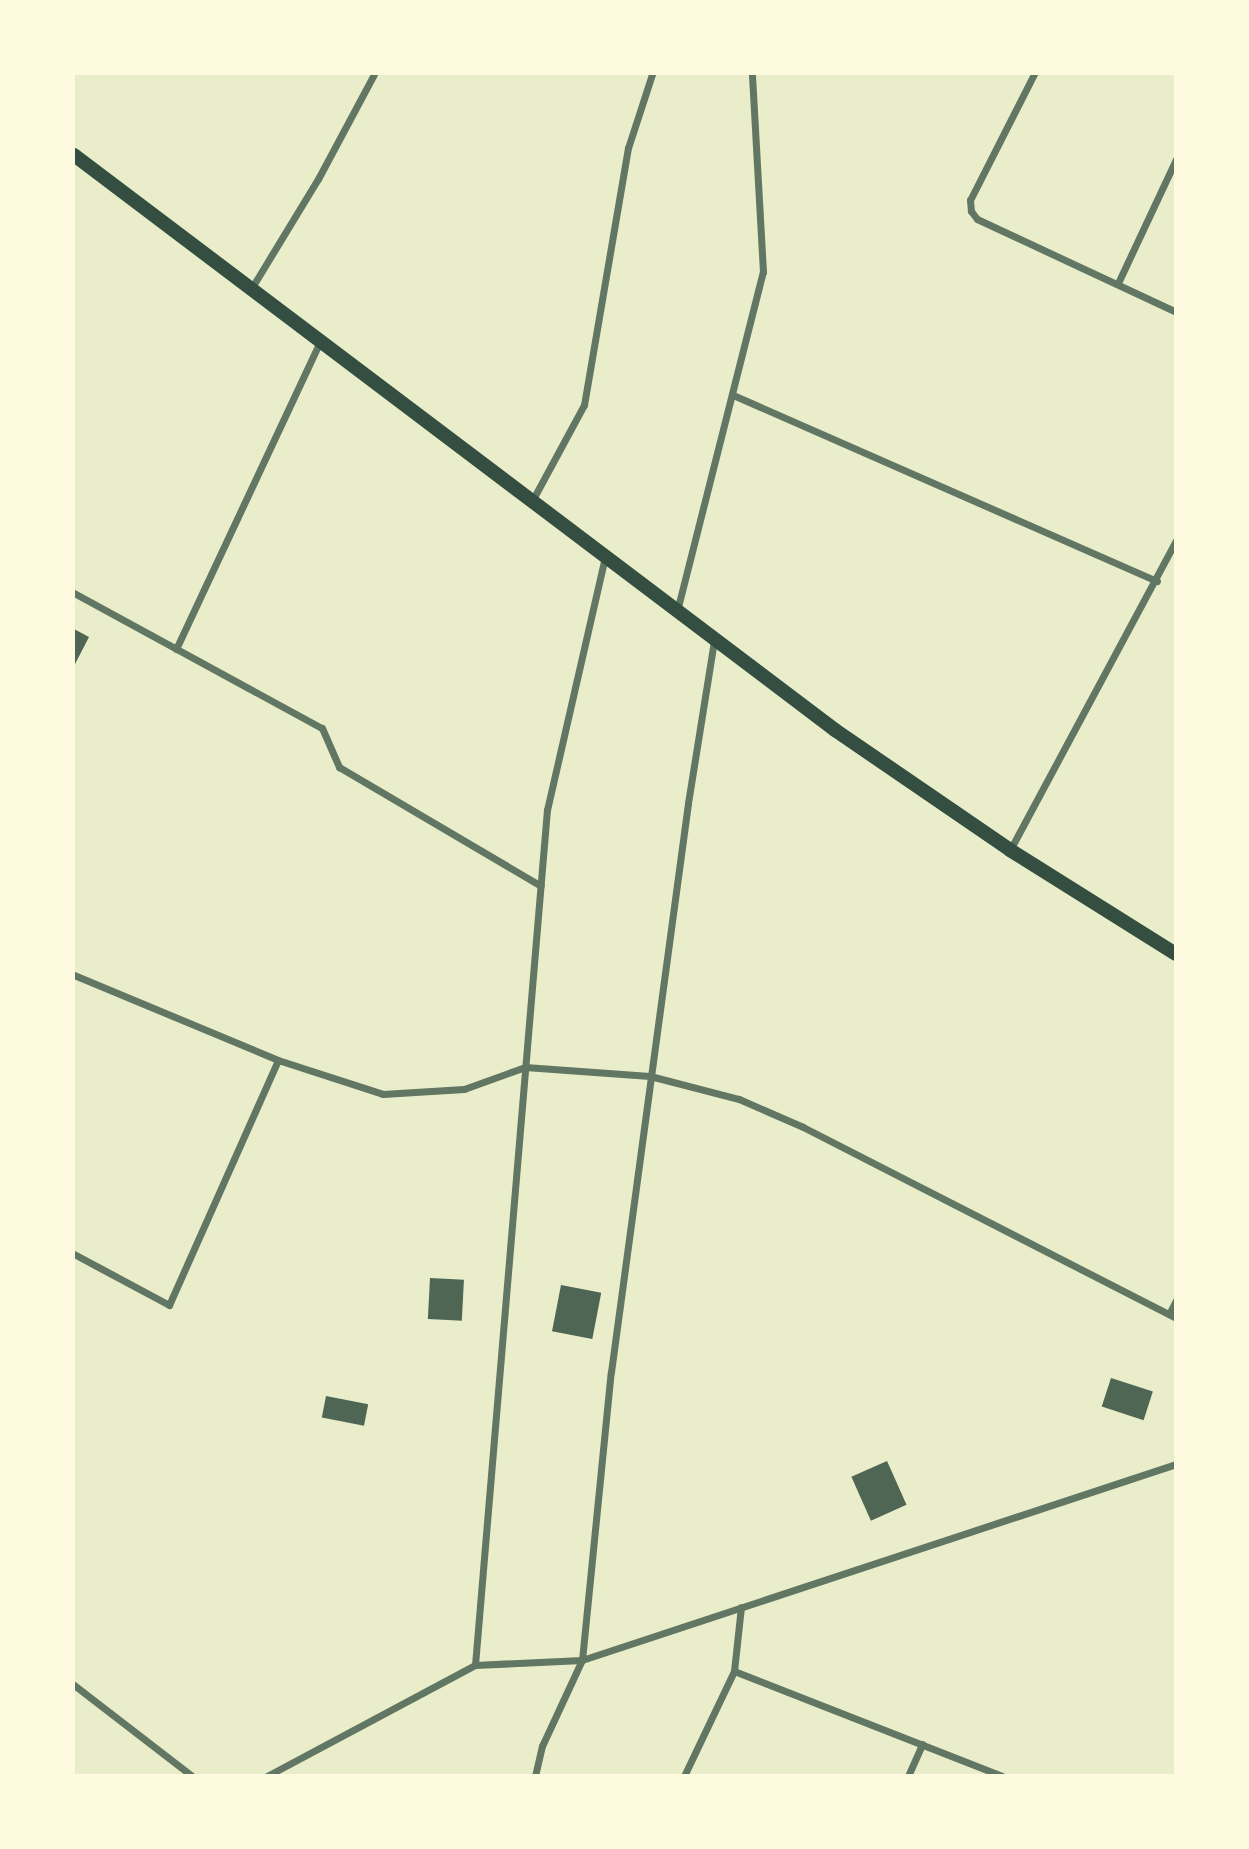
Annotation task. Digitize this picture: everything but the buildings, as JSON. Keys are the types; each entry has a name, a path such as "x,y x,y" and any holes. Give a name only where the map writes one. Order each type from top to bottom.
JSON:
{"main road":[{"path":"74,155 714,641 1010,850 1175,954"}],"street":[{"path":"250,290 318,179 374,74"},
{"path":"531,501 584,405 628,148 652,74"},
{"path":"676,612 763,272 752,74"},
{"path":"1034,74 971,200 971,211 977,219 1175,312"},
{"path":"1118,283 1175,159"},
{"path":"176,649 320,342"},
{"path":"733,395 1157,581"},
{"path":"1010,850 1157,581 1175,541"},
{"path":"475,1665 547,810 605,557"},
{"path":"74,593 321,727 339,767 541,886"},
{"path":"535,1776 542,1746 582,1660 611,1372 650,1076 714,641"},
{"path":"74,975 278,1060 383,1094 464,1089 525,1067 650,1076 739,1099 803,1127 1172,1316 1175,1300"},
{"path":"74,1254 169,1305 278,1060"},
{"path":"267,1776 475,1665 582,1660 1175,1464"},
{"path":"684,1776 734,1671 741,1607"},
{"path":"734,1671 1002,1776"},
{"path":"74,1685 192,1776"},
{"path":"908,1776 922,1744"}]}
